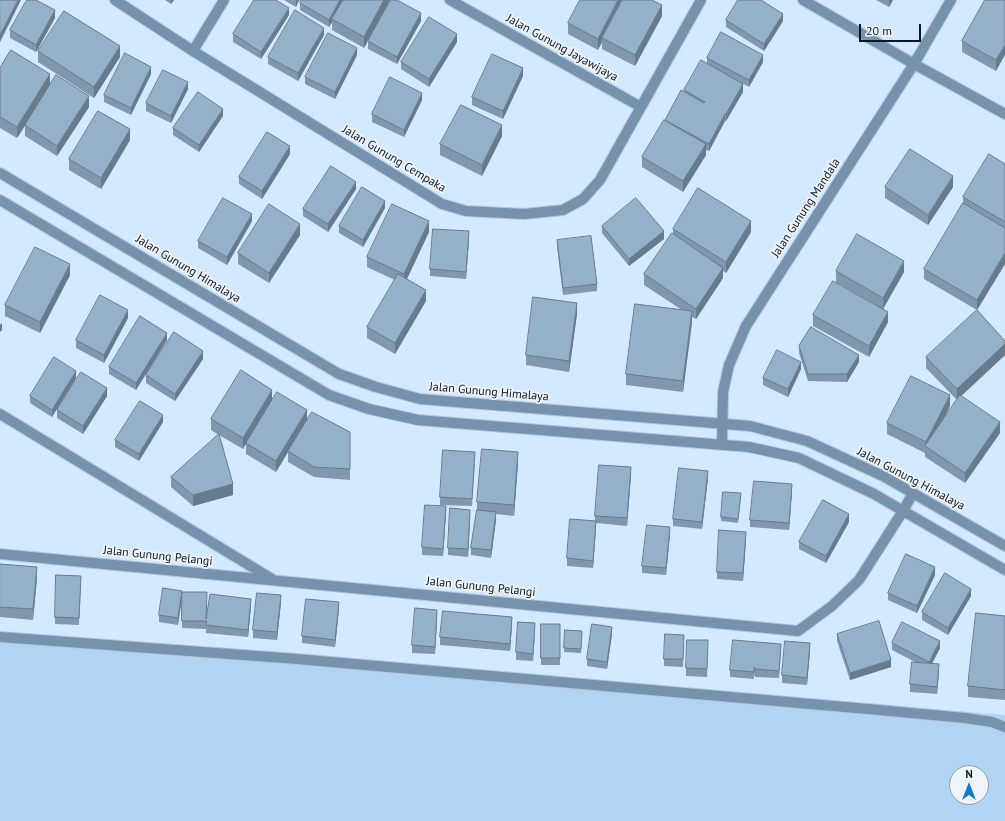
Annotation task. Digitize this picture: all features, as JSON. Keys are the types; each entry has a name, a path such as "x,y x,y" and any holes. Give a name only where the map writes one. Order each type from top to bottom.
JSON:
{"street":[{"name":"Jalan Gunung Cempaka","path":"115,0 193,51 442,204 466,211 524,214 563,210 583,200 600,180 701,0"},
{"path":"193,51 224,0"},
{"name":"Jalan Gunung Jayawijaya","path":"450,0 641,107"},
{"path":"803,0 1005,114"},
{"name":"Jalan Gunung Mandala","path":"722,445 723,392 729,365 746,326 914,64 951,0"},
{"name":"Jalan Gunung Himalaya","path":"0,173 339,374 376,387 420,399 750,426 806,441 883,476 1005,546"},
{"path":"0,200 329,395 369,409 418,420 749,447 799,458 874,494 1005,570"},
{"path":"0,414 274,580"},
{"name":"Jalan Gunung Pelangi","path":"0,554 798,631 832,606 859,580 913,493"},
{"path":"0,637 297,659 879,710 965,718 992,722 1005,727"}],"shaded area":[{"path":"0,632 1005,715 1005,821 0,821"}],"building":[{"path":"0,0 18,0 0,35"},
{"path":"27,0 36,0 55,10 36,45 10,30"},
{"path":"254,0 276,0 289,8 261,52 233,34"},
{"path":"301,0 340,0 329,20 300,3"},
{"path":"343,0 384,0 364,37 332,19"},
{"path":"391,0 397,0 421,13 397,57 368,41"},
{"path":"580,0 618,0 598,39 568,23"},
{"path":"622,0 652,0 662,5 635,55 602,38"},
{"path":"738,0 761,0 783,14 764,44 726,20"},
{"path":"985,0 1005,0 1005,45 996,60 962,41"},
{"path":"295,10 324,28 298,73 268,57"},
{"path":"64,11 120,46 94,87 38,51"},
{"path":"429,17 457,34 429,79 401,62"},
{"path":"721,32 763,55 749,80 707,58"},
{"path":"328,33 357,48 335,92 305,77"},
{"path":"11,50 50,74 17,127 0,117 0,68"},
{"path":"125,53 151,67 131,108 104,95"},
{"path":"492,54 523,68 503,111 472,97"},
{"path":"701,60 743,84 709,144 665,120 681,90 704,103 705,102 684,90"},
{"path":"163,70 188,82 171,116 146,103"},
{"path":"56,75 89,96 57,146 25,125"},
{"path":"390,77 422,93 404,130 372,114"},
{"path":"198,92 223,109 199,145 173,128"},
{"path":"461,105 502,125 482,165 440,144"},
{"path":"98,111 130,129 101,178 69,159"},
{"path":"664,120 706,144 683,181 642,157"},
{"path":"267,132 290,146 262,191 239,177"},
{"path":"910,149 953,176 928,215 885,187"},
{"path":"989,154 1005,164 1005,222 963,197"},
{"path":"331,166 356,182 328,224 303,209"},
{"path":"362,187 385,201 363,240 339,226"},
{"path":"698,188 751,221 726,262 673,229"},
{"path":"223,198 252,214 227,257 198,241"},
{"path":"636,198 664,231 629,259 602,226"},
{"path":"963,203 1005,228 1005,253 977,300 924,269"},
{"path":"269,204 300,224 269,273 238,253"},
{"path":"392,204 429,221 404,274 367,257"},
{"path":"433,229 469,231 466,272 430,269"},
{"path":"672,233 723,268 696,309 644,274"},
{"path":"857,234 904,261 883,298 836,271"},
{"path":"591,236 597,284 563,288 557,240"},
{"path":"35,247 70,264 40,322 5,305"},
{"path":"398,274 426,290 395,343 367,327"},
{"path":"833,281 888,312 869,346 813,315"},
{"path":"100,295 128,310 104,355 76,340"},
{"path":"533,297 577,303 569,361 526,355"},
{"path":"635,304 692,311 683,381 626,374"},
{"path":"977,310 1005,341 1005,344 957,389 926,357"},
{"path":"140,316 167,333 136,383 109,367"},
{"path":"811,327 859,355 847,374 808,374 799,346"},
{"path":"174,332 203,351 175,394 146,375"},
{"path":"777,350 801,362 788,389 763,378"},
{"path":"54,357 76,371 52,410 30,396"},
{"path":"241,370 272,390 243,438 211,419"},
{"path":"81,372 107,388 83,426 57,410"},
{"path":"911,376 950,395 926,442 887,423"},
{"path":"277,392 307,410 276,461 246,443"},
{"path":"960,395 1000,422 965,473 925,446"},
{"path":"140,401 163,415 139,454 115,440"},
{"path":"312,412 350,432 350,469 314,467 288,451"},
{"path":"219,434 233,484 193,495 171,477"},
{"path":"482,449 518,452 514,505 477,502"},
{"path":"443,450 475,452 472,499 440,497"},
{"path":"599,465 631,467 627,518 595,516"},
{"path":"679,468 708,471 702,522 673,519"},
{"path":"754,481 792,484 789,523 750,520"},
{"path":"723,492 741,493 738,519 721,517"},
{"path":"823,500 849,514 826,556 799,542"},
{"path":"425,505 446,506 443,549 422,547"},
{"path":"450,508 470,510 468,549 448,548"},
{"path":"477,510 496,512 491,550 471,548"},
{"path":"570,519 596,521 593,561 567,558"},
{"path":"647,525 670,527 666,568 642,566"},
{"path":"719,530 746,532 743,573 717,572"},
{"path":"906,554 935,567 917,606 888,593"},
{"path":"0,564 37,567 33,609 0,607"},
{"path":"945,573 971,589 948,628 922,612"},
{"path":"56,575 81,576 79,618 55,617"},
{"path":"163,588 182,591 178,618 159,615"},
{"path":"182,592 207,592 206,619 210,594 251,599 248,630 206,625 207,621 182,621"},
{"path":"257,593 281,595 277,632 253,630"},
{"path":"306,599 339,602 335,640 302,636"},
{"path":"415,608 437,610 435,647 412,645"},
{"path":"443,611 512,617 510,644 440,637"},
{"path":"976,613 1005,616 1005,690 968,686"},
{"path":"879,621 891,660 850,673 837,634"},
{"path":"518,622 535,623 533,654 516,652"},
{"path":"902,622 940,641 929,662 892,643"},
{"path":"541,624 560,624 560,658 541,658"},
{"path":"592,624 612,627 607,662 587,659"},
{"path":"565,630 582,631 581,649 564,648"},
{"path":"665,634 684,635 683,659 664,659"},
{"path":"687,640 708,640 707,669 686,668"},
{"path":"733,640 781,644 779,671 755,669 754,667 754,672 730,670"},
{"path":"785,641 810,643 807,678 782,675"},
{"path":"912,662 939,664 937,687 910,684"}]}
